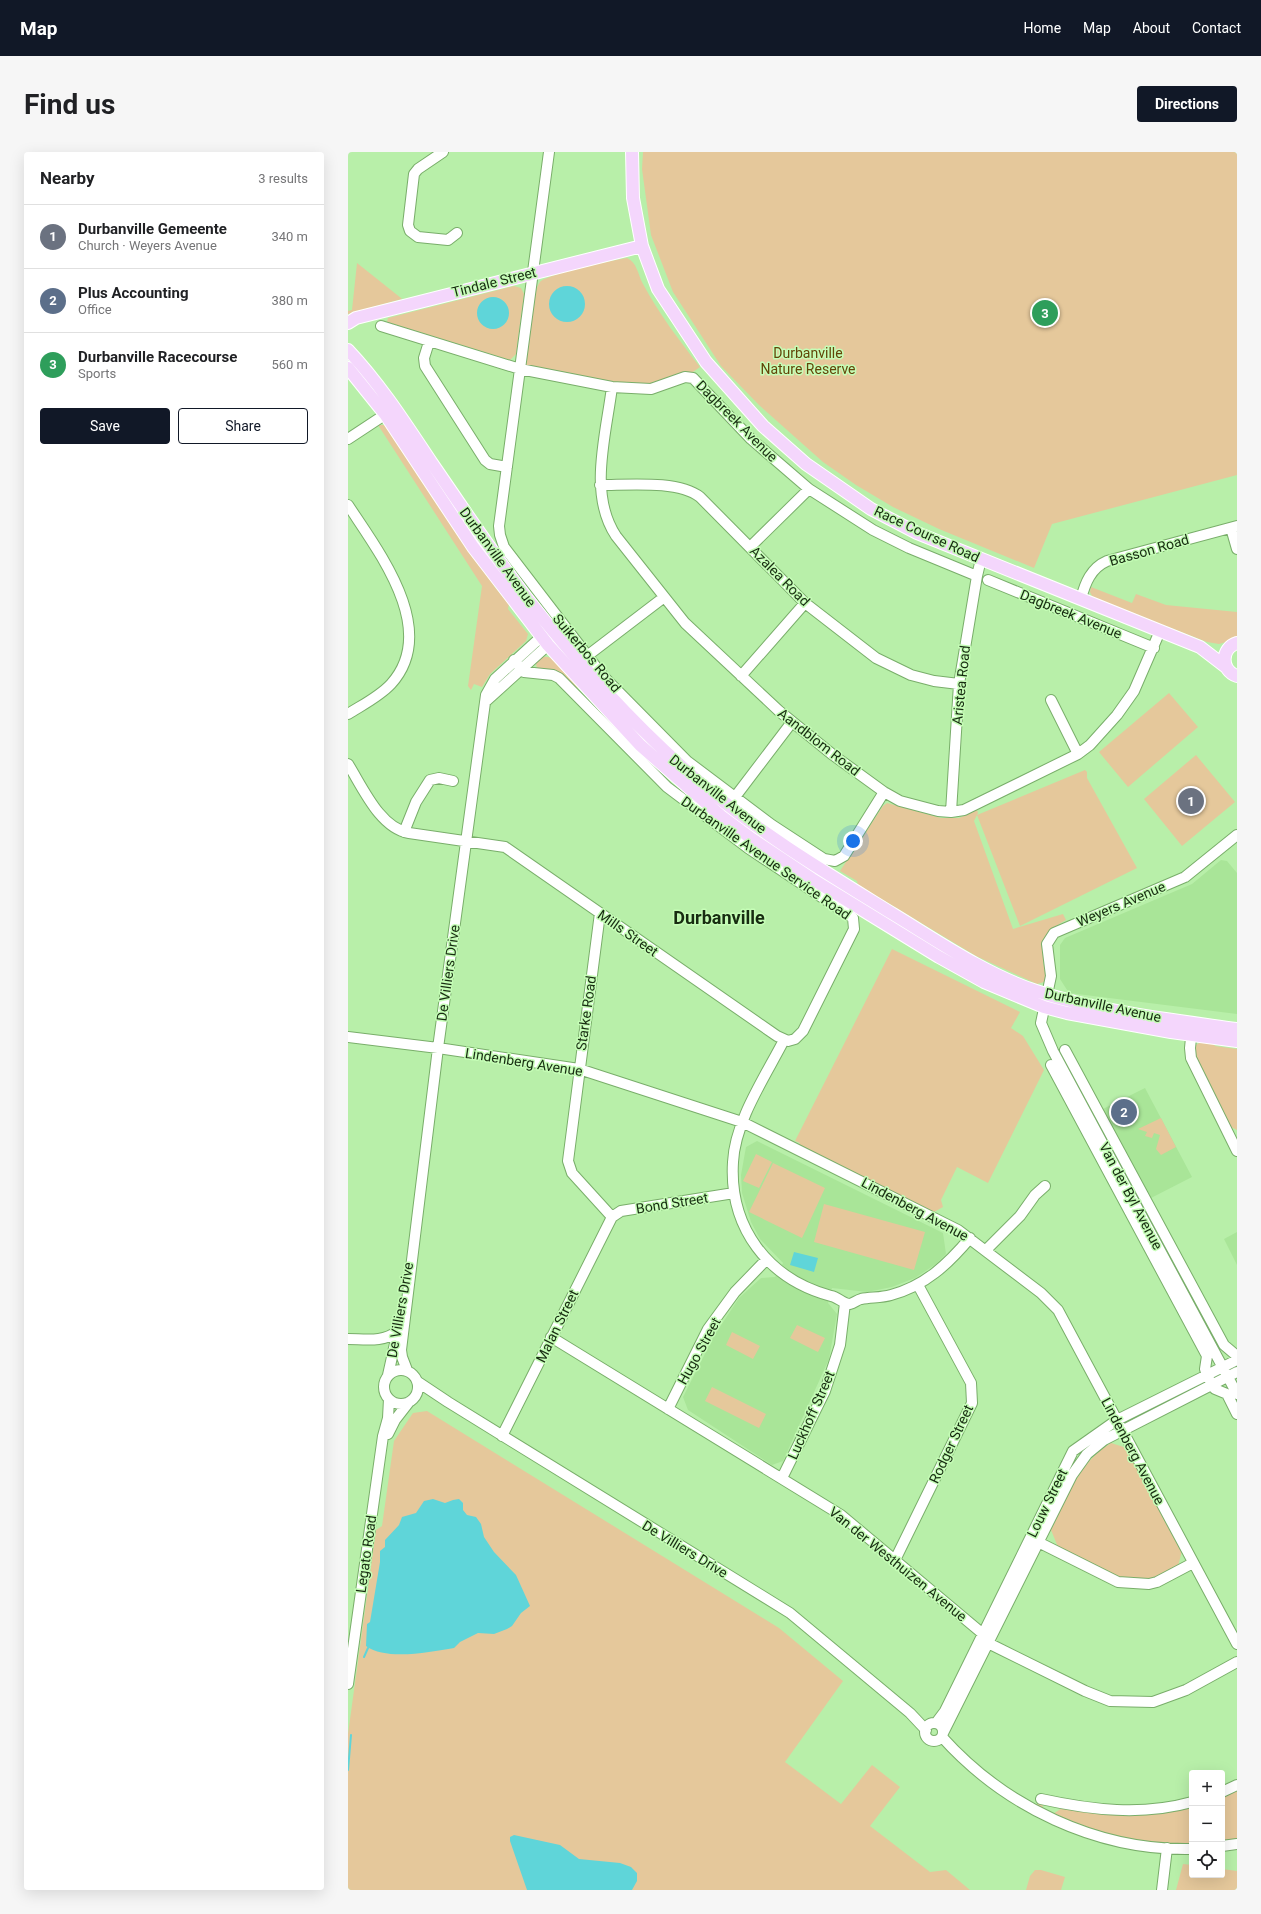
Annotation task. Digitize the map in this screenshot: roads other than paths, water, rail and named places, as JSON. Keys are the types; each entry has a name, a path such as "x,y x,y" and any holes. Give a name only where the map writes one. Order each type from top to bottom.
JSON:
{"main road":[{"name":"Race Course Road","path":"632,152 633,198 642,246 658,289 706,362 763,426 806,464 871,509 918,533 1200,647 1237,676"},
{"name":"Tindale Street","path":"348,323 356,318 533,272 642,246"},
{"name":"Durbanville Avenue","path":"348,350 395,408 484,540 554,632 612,700 644,732 689,773 730,806 790,850 956,952 993,973 1048,995 1093,1006 1237,1029"},
{"name":"Durbanville Avenue","path":"348,368 385,414 473,547 544,641 598,702 644,750 685,786 752,838 812,879 963,971 1044,1007 1082,1016 1191,1035 1237,1041"},
{"name":"Race Course Road","path":"1200,647 1232,646"},
{"name":"Race Course Road","path":"1226,667 1224,658 1232,646"}],"street":[{"path":"444,152 418,168 414,174 408,225 412,234 421,238 448,240 457,233"},
{"name":"Suikerbos Road","path":"549,152 499,526 502,543 603,676 687,761 772,825 824,859 831,861 838,860 844,856 884,792"},
{"name":"Dagbreek Avenue","path":"381,326 520,369 612,387 651,389 685,377 693,378 751,439 809,489 873,530 909,548 977,576"},
{"path":"429,342 424,358 425,366 486,462 492,465 507,467"},
{"name":"Aandblom Road","path":"612,387 600,485 602,503 609,526 663,598 685,623 741,676 792,722 884,792 913,805 938,811 951,812 964,810 1078,754 1090,745 1123,708 1139,681 1160,631"},
{"path":"348,439 395,408"},
{"name":"Azalea Road","path":"600,485 670,486 686,489 700,498 805,603 876,658 893,668 923,679 959,684"},
{"path":"750,547 809,489"},
{"path":"348,505 395,579 405,609 408,634 405,658 396,678 379,695 348,714"},
{"path":"1234,527 1237,549"},
{"name":"Basson Road","path":"1080,599 1090,575 1097,566 1107,561 1234,527"},
{"name":"Aristea Road","path":"951,812 959,684 981,559"},
{"name":"Dagbreek Avenue","path":"988,580 1154,648"},
{"path":"587,656 663,598"},
{"path":"741,676 805,603"},
{"name":"De Villiers Drive","path":"484,702 521,668 544,641 554,632"},
{"name":"De Villiers Drive","path":"407,1370 401,1350 412,1244 484,702 492,683 514,660 544,641"},
{"path":"514,660 521,668"},
{"name":"Durbanville Avenue Service Road","path":"521,668 524,672 553,675 559,678 676,794 748,848 853,918 855,923 854,929 803,1031 795,1039 784,1040"},
{"path":"1050,700 1078,754"},
{"path":"735,797 792,722"},
{"path":"348,764 383,818 394,828 404,832 416,802 430,780 439,778 453,781"},
{"name":"Mills Street","path":"404,832 505,847 784,1040"},
{"name":"Weyers Avenue","path":"1048,995 1051,976 1047,944 1054,933 1185,877 1237,835"},
{"name":"Starke Road","path":"600,913 568,1158 569,1167 574,1176 612,1216"},
{"name":"Van der Byl Avenue","path":"1048,995 1041,1019 1042,1028 1229,1372 1237,1394"},
{"path":"1192,1022 1190,1053 1194,1066 1237,1152"},
{"name":"Lindenberg Avenue","path":"348,1037 438,1048 579,1069 742,1122 932,1216 970,1238 1052,1302 1058,1310 1237,1644"},
{"path":"784,1040 742,1122 736,1138 733,1160 734,1193 746,1229 766,1260 797,1283 814,1291 839,1298 846,1303 852,1303 860,1299 890,1296 918,1285 941,1269 970,1238"},
{"path":"1065,1050 1224,1345 1237,1356"},
{"name":"Van der Byl Avenue","path":"1051,1065 1207,1356 1205,1370 1209,1380"},
{"path":"1082,1104 1091,1097"},
{"path":"986,1250 1020,1216 1035,1194 1045,1186"},
{"name":"Bond Street","path":"612,1216 621,1212 734,1193"},
{"name":"Malan Street","path":"502,1436 612,1216"},
{"name":"De Villiers Drive","path":"388,1375 394,1353 412,1244"},
{"name":"Hugo Street","path":"668,1409 708,1329 735,1292 766,1260"},
{"name":"Rodger Street","path":"895,1560 972,1403 971,1383 918,1285"},
{"name":"Luckhoff Street","path":"782,1478 825,1391 840,1345 846,1303"},
{"path":"348,1339 382,1339 389,1337 397,1331"},
{"name":"Van der Westhuizen Avenue","path":"552,1337 841,1515 983,1634 988,1643"},
{"path":"382,1339 390,1346 394,1353"},
{"name":"Louw Street","path":"941,1737 988,1643 1073,1451 1117,1420 1229,1372 1237,1360"},
{"path":"397,1370 407,1370 412,1373 418,1382 419,1388 412,1400 399,1404 390,1400 384,1390 385,1380 388,1375 397,1370"},
{"path":"1209,1380 1215,1389 1226,1394 1237,1414"},
{"name":"Louw Street","path":"931,1726 945,1711 983,1634 1034,1540 1079,1464 1093,1449 1122,1430 1209,1380"},
{"name":"De Villiers Drive","path":"418,1382 502,1436 790,1613 910,1713 931,1726"},
{"name":"De Villiers Drive","path":"412,1400 434,1398 448,1402"},
{"name":"Legato Road","path":"348,1684 381,1447 388,1418 390,1400"},
{"name":"Legato Road","path":"381,1447 395,1420 412,1400"},
{"path":"1034,1540 1118,1582 1149,1584 1157,1582 1193,1563"},
{"path":"988,1643 1085,1691 1110,1701 1153,1702 1186,1690 1237,1662"},
{"path":"931,1726 942,1727 941,1737 933,1741 928,1738 931,1726"},
{"path":"941,1737 956,1752 1009,1795 1053,1820 1107,1839 1166,1848 1189,1848"},
{"path":"1225,1791 1237,1785"},
{"path":"1041,1799 1076,1806 1119,1810 1159,1808 1189,1803"},
{"path":"1225,1846 1237,1844"},
{"path":"1162,1890 1166,1848"}],"water":[{"path":"571,286 580,291 584,297 584,311 580,317 571,322 563,322 554,317 550,311 549,300 554,291 560,287"},
{"path":"493,297 502,300 506,304 509,313 506,322 502,326 493,329 484,326 480,322 477,313 480,304 484,300"},
{"path":"794,1252 818,1258 814,1272 790,1265"},
{"path":"433,1499 445,1503 459,1499 463,1503 463,1510 467,1515 476,1517 481,1524 484,1537 494,1552 516,1575 530,1606 521,1613 512,1626 507,1629 494,1634 478,1633 460,1642 454,1648 408,1654 375,1651 366,1646 367,1624 370,1622 380,1562 380,1551 385,1547 385,1540 399,1525 402,1517 416,1513 424,1501"},
{"path":"514,1835 560,1845 579,1859 620,1863 631,1867 637,1873 637,1881 632,1890 527,1890 510,1841 510,1837"}],"waterway":[{"path":"364,1657 368,1648"},
{"path":"348,1770 351,1735"}],"place":[{"name":"Durbanville Racecourse","path":"1045,313"},
{"name":"Durbanville Gemeente","path":"1191,801"},
{"name":"Plus Accounting","path":"1124,1112"}],"district":[{"name":"Durbanville","path":"719,918"}],"park label":[{"name":"Durbanville Nature Reserve","path":"808,362"}]}
